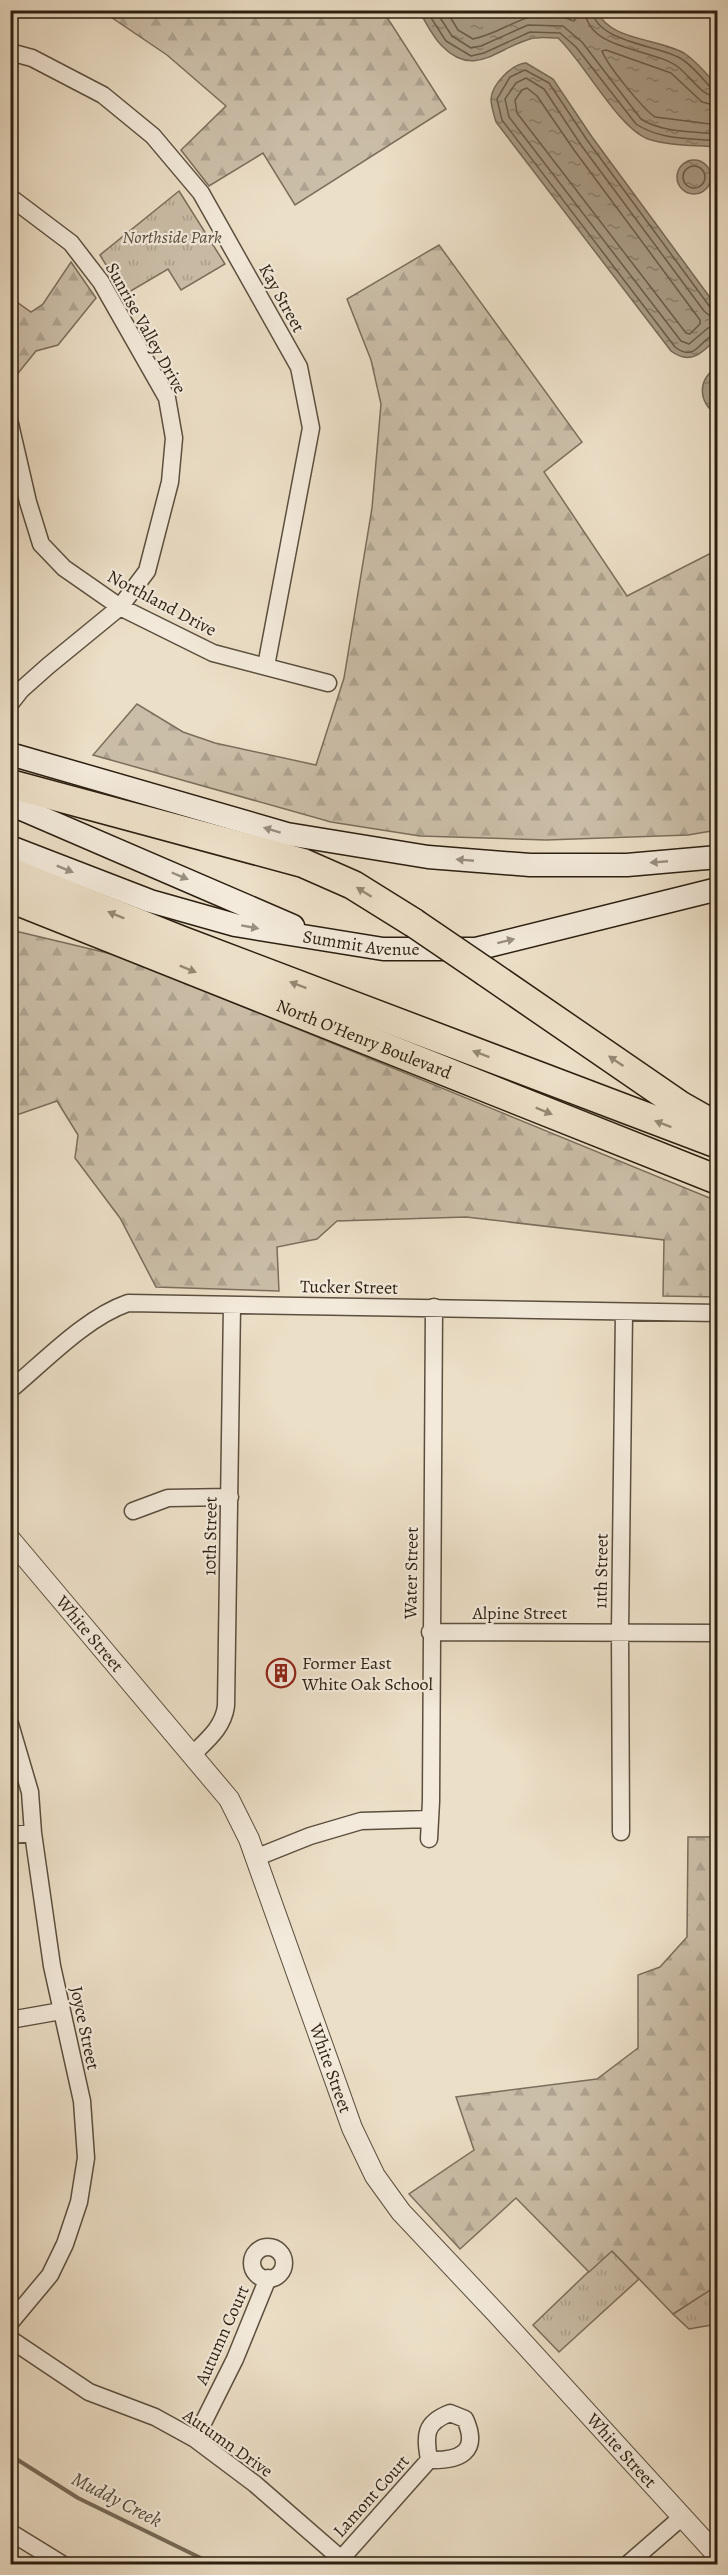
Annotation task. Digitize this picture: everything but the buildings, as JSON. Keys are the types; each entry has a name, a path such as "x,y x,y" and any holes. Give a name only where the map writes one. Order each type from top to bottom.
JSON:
{"highway":[{"path":"10,784 303,863 353,885 414,923 681,1106 717,1127"},
{"name":"North O'Henry Boulevard","path":"10,872 190,944 717,1144"},
{"name":"North O'Henry Boulevard","path":"10,898 717,1180"},
{"path":"10,919 133,948"}],"main road":[{"path":"10,754 287,834 428,857 530,866 627,865 717,857"},
{"path":"10,768 134,798 164,798"},
{"path":"10,804 290,925 348,945"},
{"name":"Summit Avenue","path":"10,847 150,901 235,925 383,949 476,949 717,889"}],"street":[{"name":"Kay Street","path":"10,52 32,58 103,95 153,135 201,193 299,367 311,428 266,666"},
{"name":"Sunrise Valley Drive","path":"10,197 71,243 101,282 167,398 174,438 170,482 147,571 120,607 48,666 21,690 10,704"},
{"name":"Northland Drive","path":"10,424 28,502 41,544 64,568 120,607 213,653 328,683"},
{"name":"Tucker Street","path":"10,1390 110,1309 128,1303 717,1313"},
{"name":"10th Street","path":"192,1755 218,1728 224,1719 226,1706 232,1305"},
{"name":"Water Street","path":"429,1839 434,1307"},
{"name":"11th Street","path":"621,1832 620,1632 624,1312"},
{"path":"133,1511 168,1498 230,1497"},
{"name":"White Street","path":"10,1539 64,1600 229,1799 255,1858 352,2128 375,2176 401,2212 717,2556"},
{"name":"Alpine Street","path":"430,1632 717,1633"},
{"name":"Joyce Street","path":"10,1724 30,1792 33,1833 61,2011 82,2101 86,2158 80,2202 50,2275 10,2323"},
{"path":"255,1858 310,1836 361,1821 430,1819"},
{"path":"10,1835 33,1833"},
{"path":"10,2020 61,2011"},
{"name":"Autumn Court","path":"195,2439 235,2359 268,2278"},
{"name":"Autumn Drive","path":"10,2339 89,2392 154,2417 195,2439 255,2484 344,2562"},
{"name":"Lamont Court","path":"344,2562 429,2460"},
{"path":"628,2565 682,2517"},
{"path":"10,2532 62,2565"}],"green space":[{"path":"102,11 383,11 446,109 295,205 263,153 209,186 181,150 226,106 167,55"},
{"name":"Northside Park","path":"179,191 225,264 181,290 168,269 124,295 100,255"},
{"path":"439,245 582,442 544,472 627,596 717,550 717,830 688,835 546,840 420,836 331,822 93,755 137,704 183,732 215,743 316,765 344,678 372,508 381,404 371,360 347,299"},
{"path":"71,262 96,298 58,345 36,351 11,382 11,298 31,312 43,304"},
{"path":"11,930 120,956 717,1201 717,1297 663,1296 664,1240 466,1217 337,1221 317,1239 277,1247 279,1291 156,1287 120,1218 75,1158 78,1135 57,1101 11,1117"},
{"path":"688,1837 717,1837 718,2285 673,2314 612,2251 589,2272 516,2198 460,2249 409,2194 474,2150 456,2097 597,2079 638,2048 638,1975 660,1967 687,1937"},
{"path":"611,2250 639,2279 559,2352 533,2325"},
{"path":"717,2285 717,2324 689,2329 673,2314"}],"water":[{"path":"419,11 597,11 603,21 623,34 684,53 710,77 717,86 717,147 665,143 648,139 637,132 613,109 579,62 558,38 533,38 486,58 475,61 465,60 454,56 442,46"},
{"path":"526,63 553,79 592,137 717,307 717,338 702,352 685,357 671,351 496,122 491,99 495,87 509,71"},
{"path":"694,160 706,165 711,177 706,189 694,194 682,189 677,177 682,165"},
{"path":"717,368 717,414 706,404 702,391 706,378"}],"waterway":[{"name":"Muddy Creek","path":"10,2455 78,2498 213,2564"}],"place":[{"name":"Former East White Oak School","path":"281,1673"}]}
